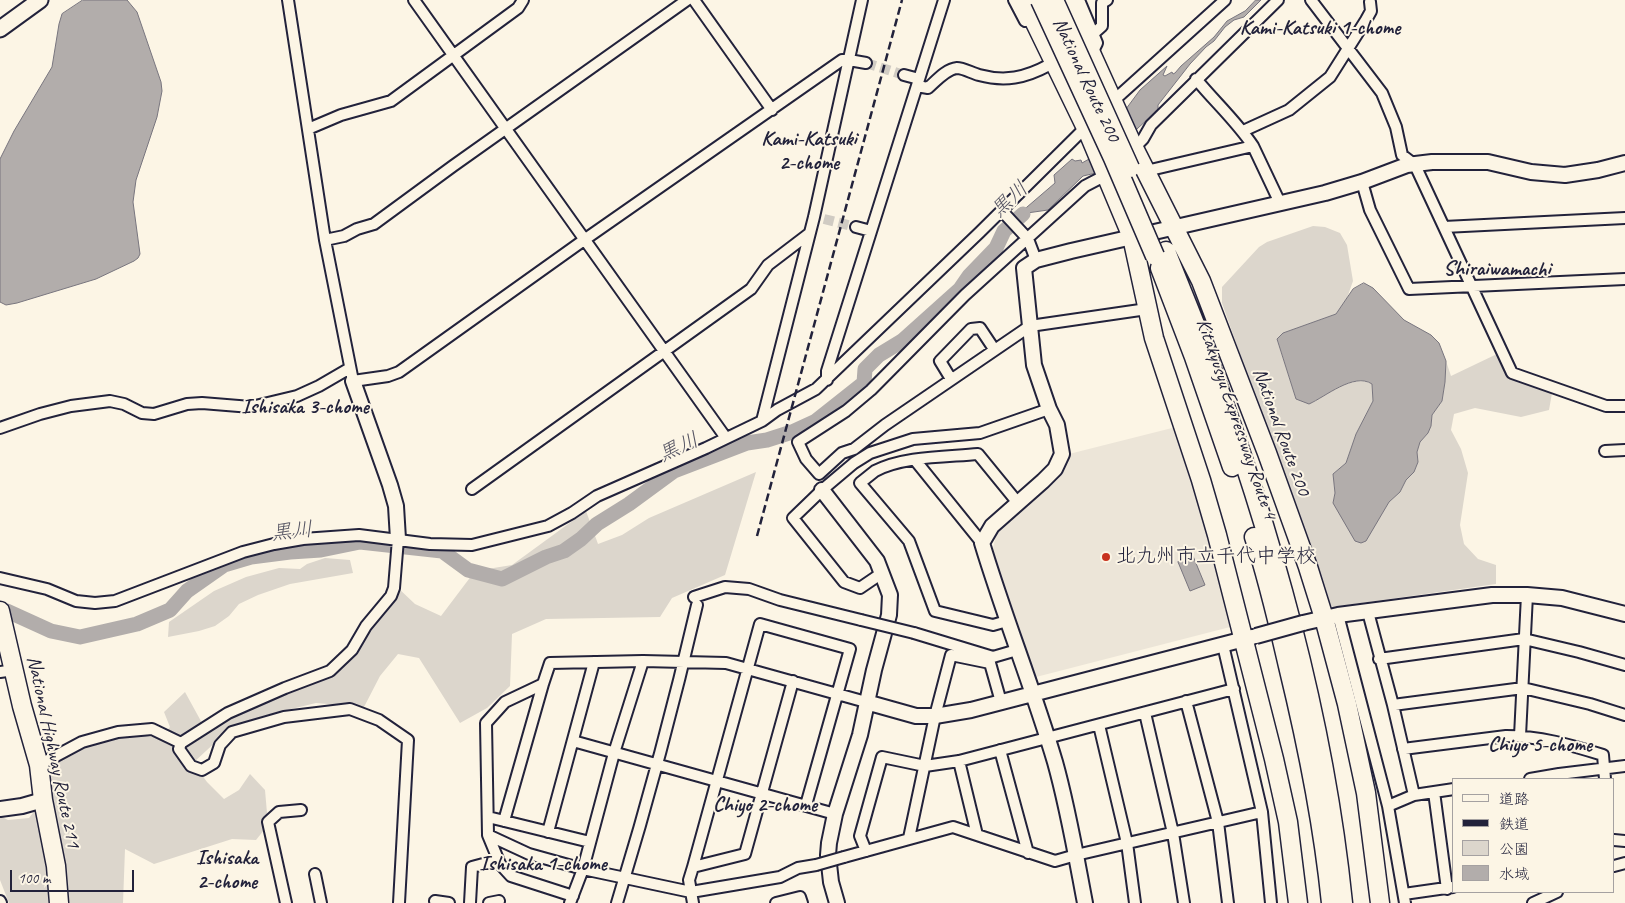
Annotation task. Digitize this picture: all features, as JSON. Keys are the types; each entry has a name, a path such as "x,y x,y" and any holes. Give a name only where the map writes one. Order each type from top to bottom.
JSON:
{"highway":[{"name":"National Route 200","path":"1024,0 1087,130 1132,237 1154,338 1250,638 1288,822 1298,903"},
{"name":"Kitakyusyu Expressway Route 4","path":"1040,0 1206,353 1242,456 1276,566 1314,718 1331,803 1344,903"},
{"name":"Kitakyusyu Expressway Route 4","path":"1054,0 1119,143 1160,254 1230,459 1259,551 1300,714 1318,804 1331,903"},
{"name":"National Route 200","path":"1067,0 1132,145 1201,281 1331,617 1366,793 1380,903"},
{"name":"National Highway Route 211","path":"2,618 7,671 39,765 43,800 56,866 59,903"}],"main road":[{"path":"0,29 40,0"}],"street":[{"path":"288,0 325,240 352,375 396,506 398,541 394,588 390,596 366,626 352,650 330,671 228,713 181,743 179,749 191,766 202,770 214,763 220,745 232,732 284,717 350,709 379,720 408,740 399,903"},
{"path":"414,0 504,130 726,438"},
{"path":"308,129 341,115 391,101 518,8 523,0"},
{"path":"325,240 344,236 357,229 374,224 687,0"},
{"path":"694,0 772,110"},
{"path":"762,421 810,233 819,218 848,60 862,0"},
{"path":"827,380 827,371 944,0"},
{"path":"940,13 948,0"},
{"path":"1014,0 1058,84 1068,91"},
{"path":"1079,0 1097,43 1092,53"},
{"path":"1093,34 1102,26 1102,3 1107,0"},
{"path":"0,578 47,589 76,600 95,603 115,601 243,552 303,539 359,535 430,544 472,545 548,526 572,514 597,496 762,421 777,410 816,389 1003,212 1114,103 1225,0"},
{"path":"1147,309 1030,326 885,425 854,450 842,453 820,474 806,459 798,442 846,411 871,390 965,295 1026,237 1085,186 1106,173 1132,145 1143,139 1151,125 1278,0"},
{"path":"1310,0 1382,93 1396,127 1402,155 1415,165 1512,373 1606,406 1625,406"},
{"path":"1243,131 1288,110 1330,77 1371,11 1371,1"},
{"path":"0,428 70,406 110,401 124,404 142,413 154,414 194,404 251,407 297,396 352,375 388,376 399,372 842,60 866,63"},
{"path":"904,75 928,88 949,70 957,68 994,79 1032,74 1049,65"},
{"path":"1196,79 1243,131 1253,146 1280,203"},
{"path":"1146,171 1253,146"},
{"path":"982,543 992,526 1055,469 1062,454 1057,425 1049,409 1034,365 1024,268 1036,260 1325,193 1362,182 1407,165 1432,162 1488,162 1531,172 1565,175 1598,170 1625,163"},
{"path":"1362,182 1370,210 1409,288 1625,279"},
{"path":"1003,212 1026,237 1036,260"},
{"path":"1444,227 1625,218"},
{"path":"856,227 871,232"},
{"path":"472,489 751,289 768,265 810,233"},
{"path":"951,379 940,361 971,329 980,328 994,349"},
{"path":"882,573 860,588 844,582 794,518 822,490 854,463 870,454 912,439 980,433 1049,409"},
{"path":"1605,451 1625,450"},
{"path":"1007,621 993,625 935,611 909,542 860,483 876,471 895,464 978,454 1018,503"},
{"path":"916,460 982,543 1007,621 1034,694 1064,796 1085,903"},
{"path":"822,490 877,561 890,595 889,615 866,702 860,735 834,814 828,855 831,882 837,903"},
{"path":"617,903 684,663 696,601 725,587 749,589 780,600 914,633 993,656 1017,650"},
{"path":"504,821 550,664 643,661 726,663 916,716 935,716 971,710 1331,617 1492,595 1528,595 1562,598 1625,614"},
{"path":"1520,736 1524,688 1524,639 1528,595"},
{"path":"1368,612 1379,659 1393,705 1414,795"},
{"path":"1331,617 1388,806 1405,899 1451,888 1434,792"},
{"path":"693,903 689,880 760,624 850,649 806,805"},
{"path":"1379,659 1524,639 1625,665"},
{"path":"1223,645 1262,812 1271,903"},
{"path":"909,838 950,655 990,663 1001,702"},
{"path":"543,684 505,702 486,723 488,835 498,860 511,876 571,899 582,869 614,753 643,661"},
{"path":"548,832 594,662"},
{"path":"693,867 745,854 793,681"},
{"path":"1393,705 1524,688 1625,715"},
{"path":"866,851 860,836 882,757 925,766 960,761 1234,689"},
{"path":"1186,702 1218,822 1228,903"},
{"path":"1144,714 1173,833 1184,903"},
{"path":"1099,725 1127,843 1135,903"},
{"path":"39,765 82,742 118,732 152,729 181,743"},
{"path":"1403,749 1506,736 1520,736 1564,743 1603,755 1605,774"},
{"path":"573,741 834,814"},
{"path":"1000,750 1028,853"},
{"path":"960,761 977,836"},
{"path":"1540,778 1605,774 1625,766"},
{"path":"1388,806 1414,795 1452,788"},
{"path":"0,808 22,806 43,800"},
{"path":"286,903 268,822 279,812 301,810"},
{"path":"488,835 529,854 582,869 691,892 780,877 798,868 816,865 953,827 1055,862 1076,855 1262,812"},
{"path":"488,817 590,842"},
{"path":"470,903 472,867 498,860"},
{"path":"315,874 321,903"},
{"path":"1533,903 1556,893"},
{"path":"776,903 800,897 802,903"},
{"path":"435,901 449,903"}],"shaded area":[{"name":"北九州市立千代中学校","path":"1176,427 1204,509 1234,626 1036,677 997,564 993,549 996,534 1057,480 1065,469 1069,454"}],"green space":[{"path":"1313,226 1325,227 1340,233 1347,245 1353,281 1347,298 1336,314 1283,333 1277,340 1296,399 1313,402 1349,383 1365,382 1372,384 1373,401 1356,434 1346,463 1333,474 1335,493 1333,503 1381,515 1389,502 1400,492 1406,480 1414,472 1418,462 1417,452 1420,442 1428,433 1432,415 1442,401 1446,361 1451,376 1497,354 1508,374 1552,393 1549,410 1521,417 1475,408 1454,414 1451,430 1461,449 1468,473 1460,525 1464,544 1478,559 1496,565 1496,584 1333,607 1328,604 1222,303 1222,287 1259,247 1267,242"},
{"path":"756,472 725,575 672,598 660,617 546,619 512,634 510,686 487,708 460,723 419,658 398,654 380,676 364,707 316,703 262,716 220,738 193,763 207,782 224,799 239,790 250,774 265,790 267,813 264,830 256,840 232,839 154,864 125,849 123,903 9,903 0,880 0,816 8,820 29,818 43,800 48,772 82,740 114,732 161,738 170,727 164,712 185,692 202,723 251,697 327,671 395,596 397,587 415,604 441,616 475,571 512,565 586,511 598,544 622,535 649,518"},
{"path":"325,558 350,560 353,573 290,584 258,595 239,604 229,616 215,626 168,637 169,622 214,591 246,577 279,568 300,569 307,564"}],"water":[{"path":"83,0 127,0 137,12 161,82 162,91 157,117 136,180 133,202 140,254 134,261 96,279 6,305 0,302 0,159 14,131 52,67 62,14"},
{"path":"1256,0 1261,0 1244,17 1234,20 1225,27 1214,41 1190,64 1158,105 1158,110 1138,128 1096,173 1083,176 1048,210 1027,213 1016,222 1013,219 1055,183 1054,175 1072,159 1075,161 1081,160 1082,163 1089,159 1140,90 1167,66 1163,75 1175,73 1214,37 1227,21 1245,11"},
{"path":"1364,283 1373,288 1404,320 1431,335 1439,343 1446,361 1442,401 1432,415 1428,433 1420,442 1417,452 1418,462 1414,472 1406,480 1400,492 1389,502 1366,541 1361,543 1355,541 1333,503 1335,493 1333,474 1346,463 1356,434 1373,401 1372,384 1365,381 1348,383 1309,404 1296,399 1277,339 1283,333 1336,314 1353,289"},
{"path":"1193,556 1205,585 1190,591 1178,562"}],"waterway":[{"name":"黒川","path":"0,612 7,611 51,631 80,637 137,624 170,610 187,591 224,565 251,557 321,550 360,542 442,551 468,570 502,579 546,557 564,551 597,524 629,504 674,471 747,443 767,440 792,432 816,421 864,383 865,369 879,355 902,341 960,289 969,276 996,248 1004,231 1023,214"}],"tunnel":[{"path":"866,63 904,75"},
{"path":"824,219 856,227"}],"railway":[{"path":"757,536 902,0"}],"place":[{"name":"北九州市立千代中学校","path":"1106,557"}],"district":[{"name":"Kami-Katsuki 1-chome","path":"1320,28"},
{"name":"Kami-Katsuki 2-chome","path":"809,151"},
{"name":"Shiraiwamachi","path":"1497,269"},
{"name":"Ishisaka 3-chome","path":"305,407"},
{"name":"Chiyo 5-chome","path":"1540,745"},
{"name":"Chiyo 2-chome","path":"765,805"},
{"name":"Ishisaka 1-chome","path":"543,864"},
{"name":"Ishisaka 2-chome","path":"227,870"}]}
